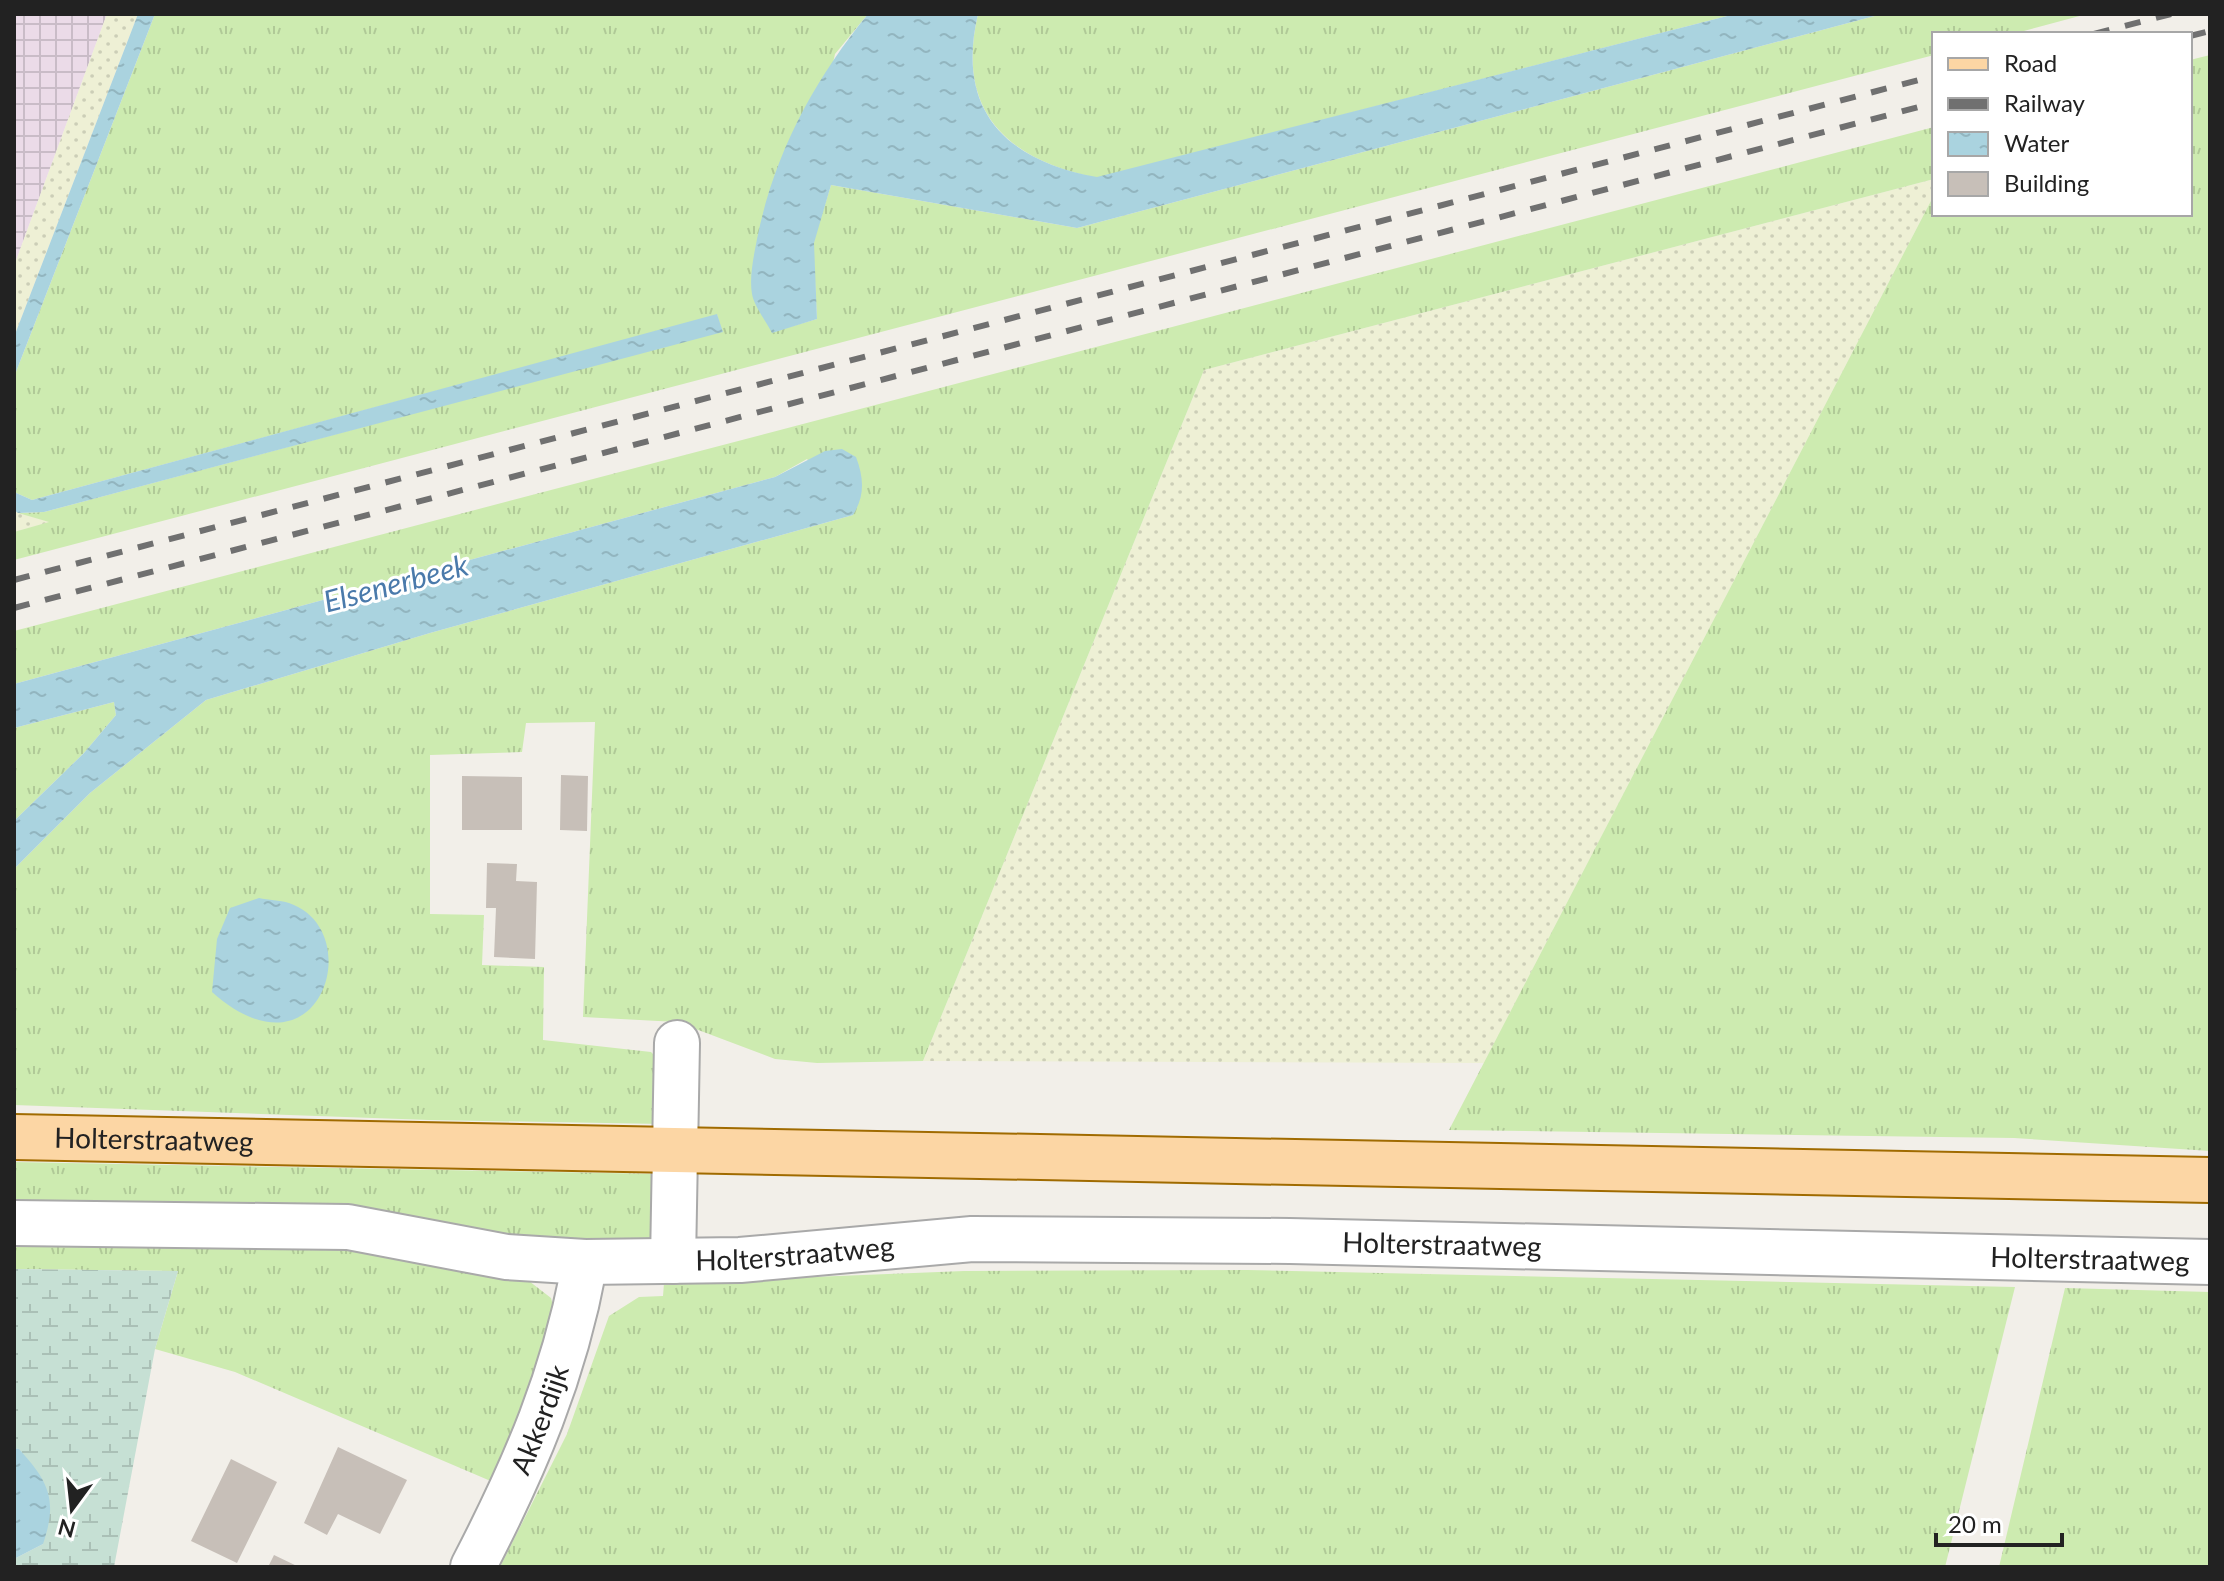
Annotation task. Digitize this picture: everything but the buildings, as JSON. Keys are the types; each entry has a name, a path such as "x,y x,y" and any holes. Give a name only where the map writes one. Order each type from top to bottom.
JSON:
{"main road":[{"name":"Holterstraatweg","path":"14,1137 2210,1180"}],"street":[{"name":"Holterstraatweg","path":"673,1261 677,1043"},
{"name":"Holterstraatweg","path":"14,1223 348,1227 506,1257 585,1262 740,1260 902,1243 988,1239 1322,1242 2210,1262"},
{"name":"Akkerdijk","path":"473,1567 523,1471 558,1376 575,1320 585,1262"}],"shaded area":[{"path":"14,14 107,14 14,266"}],"green space":[{"path":"107,14 138,14 14,337 14,266"},
{"path":"155,14 868,14 835,54 772,332 817,319 813,243 831,185 1077,228 1882,14 2087,14 2020,32 1932,32 1932,56 14,560 14,532 49,522 18,513 44,512 722,331 717,315 32,500 14,492 14,377"},
{"path":"978,14 1735,14 1097,178 1065,170 1037,158 1014,144 995,126 982,104 974,78 973,48"},
{"path":"2210,55 2210,1151 2014,1138 1449,1130 1932,199 1932,216 2192,216 2192,60"},
{"path":"1932,128 1932,180 1204,370 923,1061 817,1063 775,1059 677,1022 583,1017 595,722 526,723 522,752 430,755 430,914 484,915 482,965 544,967 543,1040 651,1052 661,1062 661,1124 429,1120 14,1105 14,869 90,793 206,700 430,633 853,515 807,459 775,477 14,684 14,631"},
{"path":"1932,180 1932,199 1484,1063 923,1061 1204,370"},
{"path":"14,510 18,513 51,522 14,532"},
{"path":"114,702 116,715 84,753 14,821 14,728"},
{"path":"14,1162 660,1174 662,1228 651,1240 626,1251 14,1203"},
{"path":"14,1237 326,1245 516,1271 551,1298 560,1331 500,1485 235,1372 155,1349 178,1271 14,1269"},
{"path":"14,1269 178,1271 155,1349 114,1567 14,1567 14,1559 43,1544 19,1449 14,1448"},
{"path":"1247,1270 2015,1287 1945,1567 500,1567 567,1434 609,1316 639,1297 663,1296 664,1283 964,1271"},
{"path":"2065,1288 2210,1292 2210,1567 1999,1567"}],"water":[{"path":"138,14 155,14 14,377 14,337"},
{"path":"868,14 978,14 973,48 974,78 982,104 995,126 1014,144 1037,158 1097,177 1735,14 1882,14 1077,228 831,185 814,243 817,319 772,333 755,303 751,287 753,259 764,208 785,148 799,119 830,65"},
{"path":"717,314 723,332 44,512 18,513 14,510 14,492 32,500"},
{"name":"Elsenerbeek","path":"842,449 856,457 861,472 861,494 853,515 430,633 206,700 90,793 14,869 14,821 84,753 116,715 114,702 14,728 14,684 775,477 825,451"},
{"path":"259,898 289,903 313,919 326,942 328,968 321,994 305,1013 281,1022 250,1017 212,992 217,939 230,908"},
{"path":"14,1448 19,1449 44,1482 50,1515 43,1544 14,1559"}],"railway":[{"path":"2102,32 2171,14"},
{"path":"2192,36 2210,31"},
{"path":"14,580 1932,77"},
{"path":"14,608 1932,104"}]}
